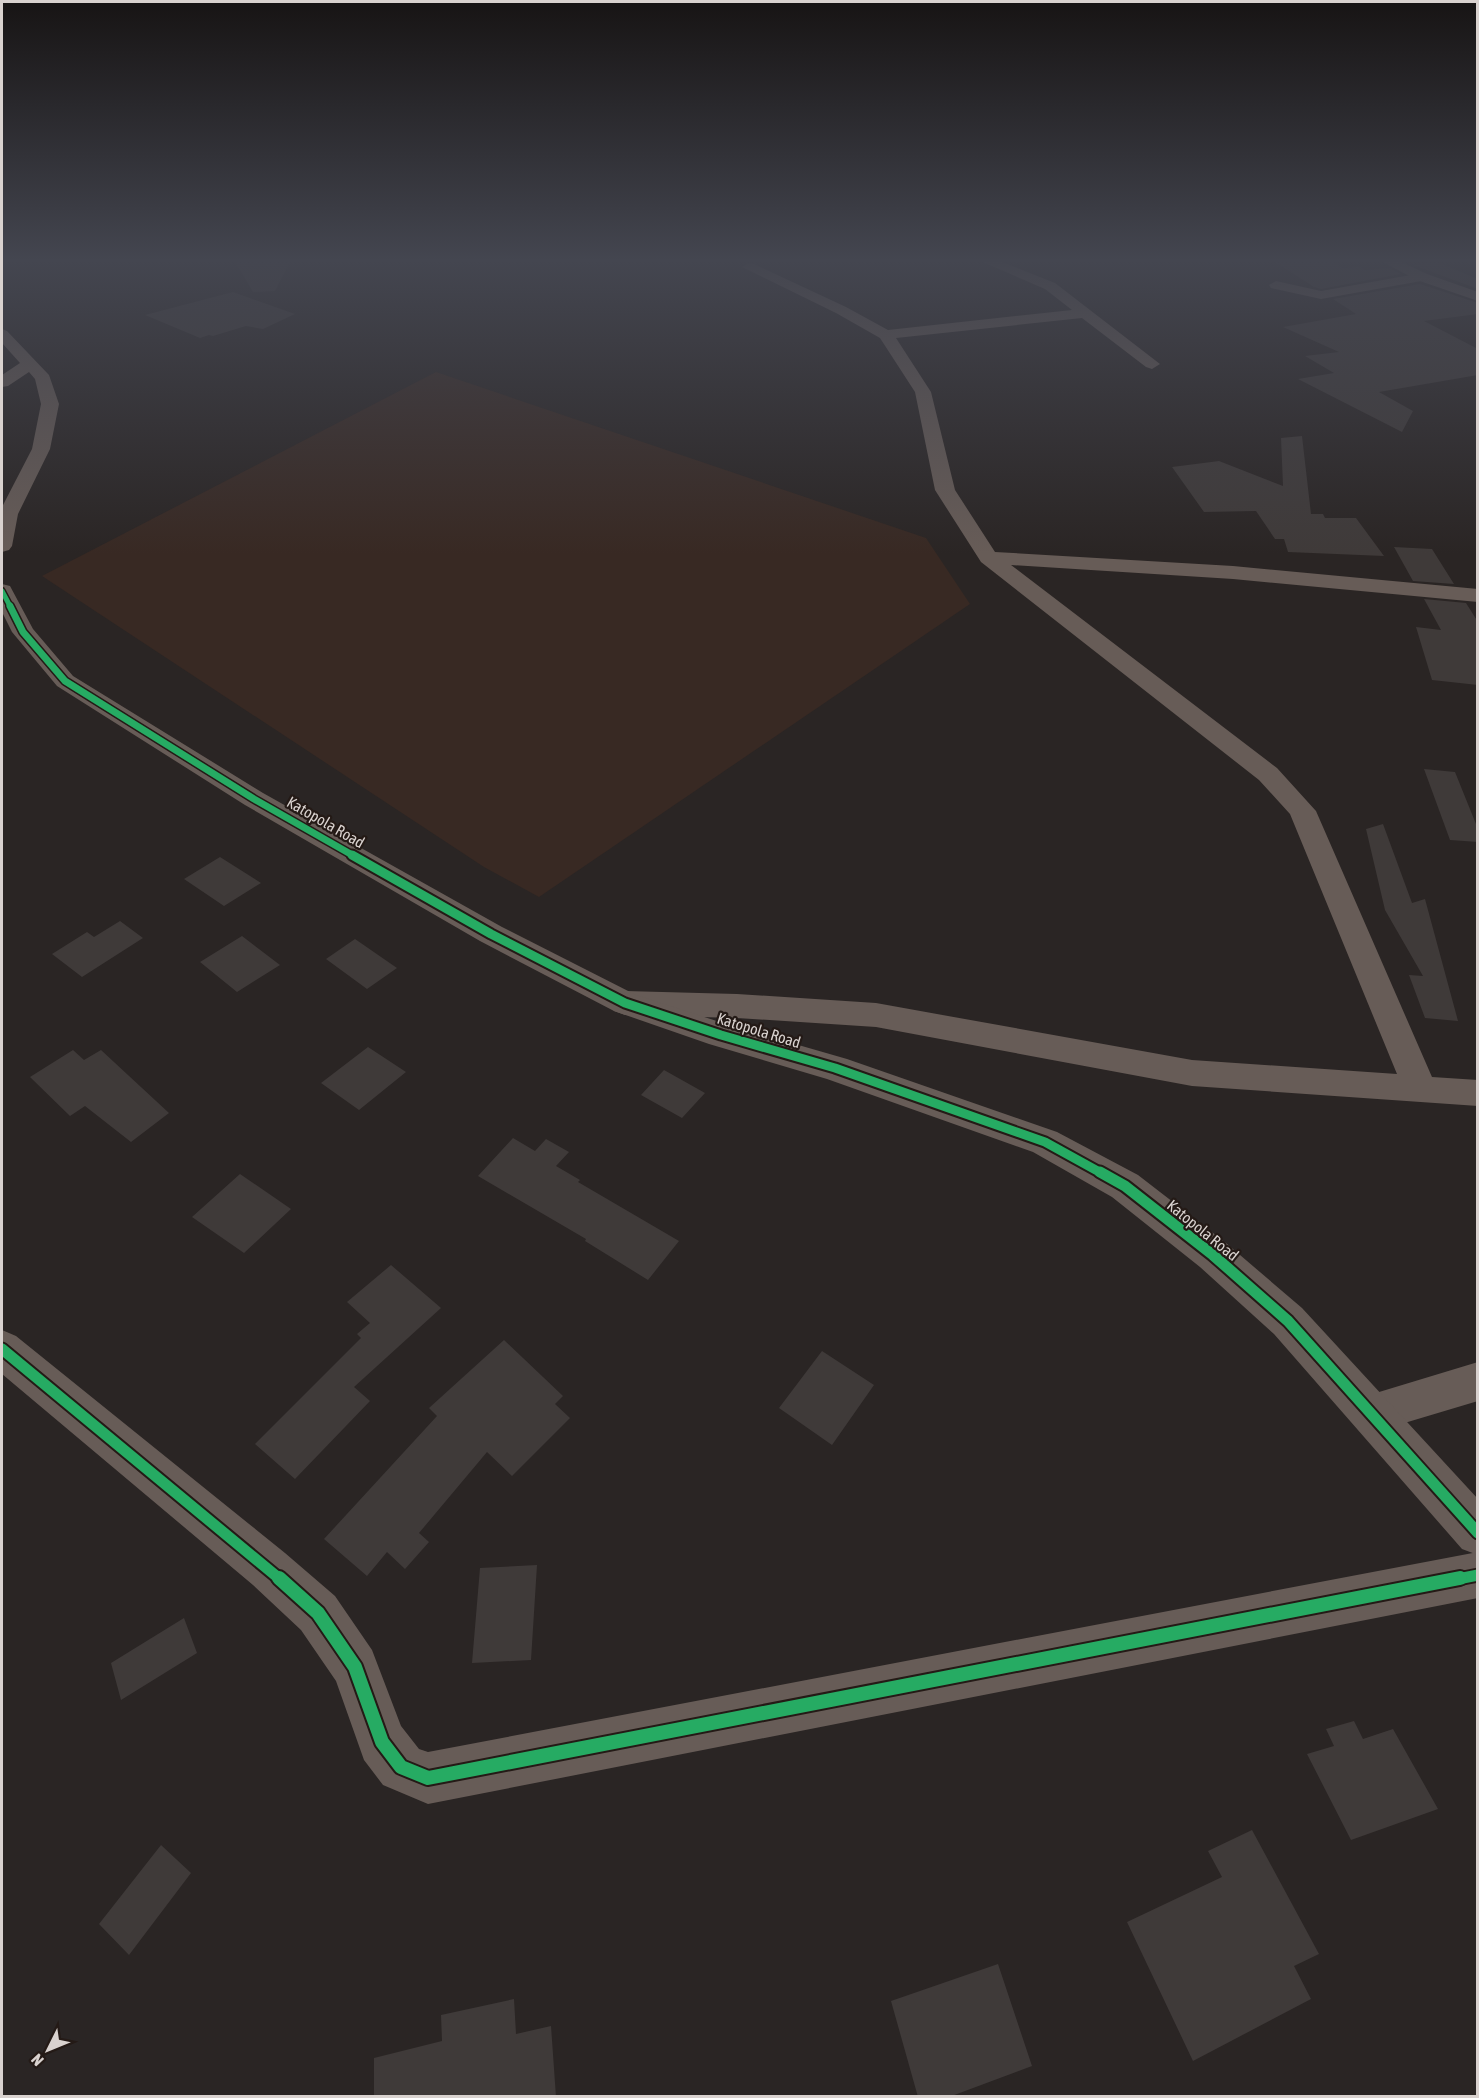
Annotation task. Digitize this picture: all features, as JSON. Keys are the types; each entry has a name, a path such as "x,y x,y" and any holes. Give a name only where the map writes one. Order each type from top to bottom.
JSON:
{"street":[{"path":"2,546 8,513 41,449 50,404 43,378 25,358"},
{"path":"901,358 923,392 945,490 988,558 1268,774 1302,812 1420,1089"},
{"path":"1144,358 1152,364"},
{"path":"2,382 30,363"},
{"path":"988,558 1117,562 1299,576 1478,596"},
{"name":"Katopola Road","path":"2,591 23,632 65,681 264,805 491,934 625,1003 721,1035 835,1068 1045,1142 1125,1186 1213,1255 1288,1322 1478,1533"},
{"path":"625,1003 737,1006 876,1015 1192,1073 1478,1093"},
{"path":"2,1349 260,1561 318,1613 355,1666 382,1742 401,1767 428,1778 1478,1575"},
{"path":"1371,1413 1478,1381"}],"shaded area":[{"path":"436,372 926,538 970,604 539,897 484,867 42,576"}],"building":[{"path":"1308,358 1478,358 1478,375 1379,392 1413,411 1402,432 1298,379 1334,373"},
{"path":"1302,436 1311,514 1323,514 1325,518 1356,518 1384,556 1288,552 1284,539 1275,539 1256,511 1204,512 1172,467 1219,461 1283,486 1281,438"},
{"path":"1394,547 1432,549 1454,584 1413,581"},
{"path":"1424,599 1466,603 1478,622 1478,685 1432,680 1416,627 1441,630"},
{"path":"1424,769 1455,772 1478,829 1478,842 1450,840"},
{"path":"1383,824 1412,903 1425,899 1458,1021 1425,1018 1409,975 1423,976 1385,910 1366,829"},
{"path":"220,857 261,883 224,906 184,879"},
{"path":"120,921 143,938 82,977 52,954 87,932 94,937"},
{"path":"242,936 280,965 237,992 200,962"},
{"path":"355,939 397,968 367,989 326,959"},
{"path":"368,1047 406,1072 359,1110 321,1083"},
{"path":"73,1050 84,1060 101,1050 169,1113 131,1142 85,1106 70,1116 30,1077"},
{"path":"664,1070 705,1093 682,1118 641,1095"},
{"path":"513,1138 535,1151 546,1139 569,1152 556,1166 580,1180 578,1182 679,1241 648,1280 585,1241 586,1239 478,1176"},
{"path":"240,1174 291,1209 244,1253 192,1217"},
{"path":"391,1265 441,1308 354,1387 370,1401 295,1479 255,1444 361,1338 357,1334 370,1323 347,1302"},
{"path":"504,1340 563,1396 555,1404 570,1418 512,1476 487,1452 419,1533 429,1542 405,1569 387,1552 367,1576 324,1539 437,1416 429,1408"},
{"path":"822,1351 874,1385 832,1445 779,1408"},
{"path":"537,1565 531,1660 472,1663 480,1568"},
{"path":"184,1618 197,1653 121,1700 111,1663"},
{"path":"1354,1721 1363,1739 1393,1729 1438,1809 1351,1840 1307,1754 1334,1746 1326,1729"},
{"path":"1252,1830 1319,1954 1294,1966 1311,1999 1193,2061 1127,1922 1222,1877 1208,1851"},
{"path":"161,1845 191,1873 129,1955 99,1924"},
{"path":"998,1964 1032,2066 949,2097 918,2097 891,2001"},
{"path":"514,1999 516,2034 551,2026 556,2097 374,2097 374,2058 442,2041 441,2015"}],"cycle path":[{"path":"2,591 23,632 65,681 254,799 491,934 625,1003 721,1035 835,1068 1045,1142 1125,1186 1213,1255 1288,1321 1478,1533"},
{"path":"2,1349 269,1569 318,1613 355,1667 382,1742 401,1767 428,1778 1478,1575"}]}
